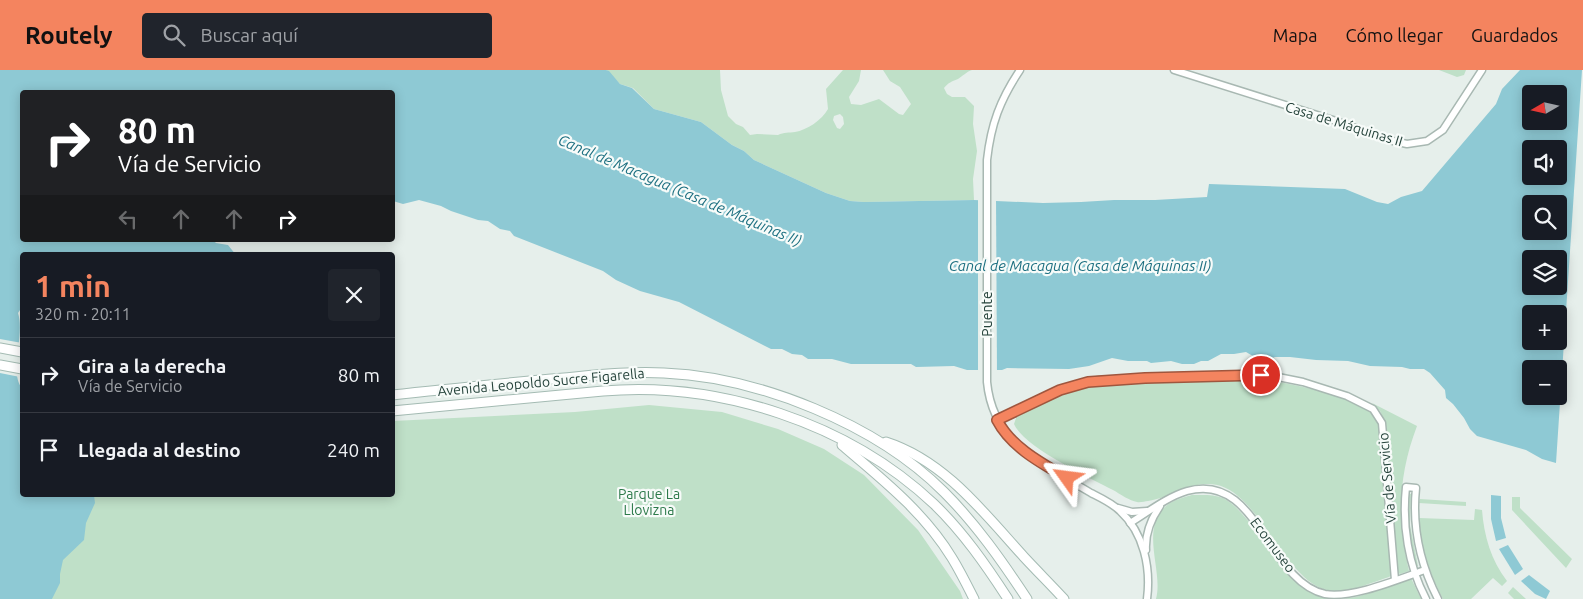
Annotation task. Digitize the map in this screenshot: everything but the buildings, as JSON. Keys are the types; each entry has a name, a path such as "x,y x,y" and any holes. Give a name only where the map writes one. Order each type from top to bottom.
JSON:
{"main road":[{"path":"0,348 20,352"},
{"path":"0,365 20,369"},
{"name":"Avenida Leopoldo Sucre Figarella","path":"395,395 608,374 655,373 718,379 779,395 836,418 874,439 923,473 943,490 985,539 1027,599"},
{"name":"Avenida Leopoldo Sucre Figarella","path":"395,412 603,390 656,389 735,400 788,416 829,434 881,463 933,503 966,538 1008,599"},
{"path":"829,434 895,490 920,516 952,558 974,599"},
{"path":"874,439 889,443 921,458 959,487 987,514 1064,599"}],"street":[{"name":"Puente","path":"1020,70 1001,102 992,130 988,152 986,186 987,382 990,400 997,420 1012,440 1022,449 1115,506"},
{"name":"Casa de Máquinas II","path":"1174,70 1407,144 1427,141 1443,130 1482,70"},
{"name":"Vía de Servicio","path":"997,420 1060,390 1080,383 1099,380 1261,375 1290,379 1346,396 1373,409 1382,423 1395,580"},
{"path":"1426,599 1415,574 1406,532 1406,487 1416,488 1415,522 1420,555 1438,599"},
{"name":"Ecomuseo","path":"1130,523 1181,494 1195,490 1218,492 1233,498 1246,510 1285,565 1303,583 1318,592 1334,595 1350,594 1425,570"},
{"path":"1147,599 1147,535 1150,523 1163,503"},
{"name":"Ecomuseo","path":"1115,506 1132,512 1154,509"},
{"path":"1115,506 1130,523 1139,539 1146,560"}],"green space":[{"path":"606,70 720,70 721,90 728,116 750,135 778,135 804,129 822,117 828,109 826,89 843,70 861,70 859,81 849,97 851,104 861,105 879,99 903,115 911,104 900,87 890,81 883,70 972,70 949,83 944,88 947,94 952,97 965,97 974,106 973,124 977,151 973,179 974,200 850,201 826,193 754,160 701,122 654,109 633,88 620,84","holes":["840,114 843,117 844,124 840,129 837,128 833,120 834,116"]},
{"path":"1439,70 1466,70 1464,75 1457,77"},
{"path":"1247,378 1294,385 1332,394 1363,407 1374,416 1379,428 1392,575 1351,589 1338,591 1321,588 1306,578 1291,563 1251,509 1237,495 1221,486 1201,484 1157,499 1141,502 1134,501 1044,452 1020,433 1014,424 1017,415 1021,412 1066,392 1101,383"},
{"path":"1372,403 1417,426 1406,462 1401,498 1405,552 1409,571 1400,574 1397,572 1396,567 1386,424 1380,411"},
{"name":"Parque La Llovizna","path":"649,405 722,412 778,429 824,449 864,475 918,530 960,591 963,599 18,599 22,497 395,497 395,421 575,412"},
{"path":"1409,494 1411,494 1410,525 1418,566 1416,566 1408,525"},
{"path":"1192,495 1208,495 1223,498 1243,515 1279,563 1300,584 1326,597 1341,599 1156,599 1158,587 1153,535 1155,523 1160,512 1170,503"},
{"path":"1512,497 1520,497 1520,508 1572,559 1566,568 1512,510"},
{"path":"1420,499 1466,502 1466,506 1419,503"},
{"path":"1475,509 1482,510 1489,547 1501,573 1507,581 1502,586 1493,578 1471,599 1443,599 1426,560 1419,518 1474,520"},
{"path":"1411,578 1421,599 1341,599 1367,594"},
{"path":"1513,587 1526,599 1514,599 1508,593"}],"water":[{"name":"Canal de Macagua (Casa de Máquinas II)","path":"0,70 606,70 620,84 632,88 654,109 701,122 754,160 826,193 850,201 974,200 1043,203 1155,200 1207,197 1209,184 1345,189 1377,202 1388,204 1401,197 1422,191 1496,104 1502,89 1520,70 1582,70 1566,305 1522,305 1522,350 1563,350 1563,360 1522,360 1522,405 1560,405 1556,463 1542,459 1526,450 1477,436 1453,404 1446,398 1445,390 1424,369 1370,366 1348,361 1290,357 1275,357 1265,361 1246,352 1221,354 1208,361 1194,364 1182,364 1171,361 1151,363 1112,358 1089,366 1069,369 1007,368 1002,370 967,370 954,366 916,367 911,364 851,364 832,359 808,359 802,355 792,354 782,349 771,349 679,302 640,291 616,280 603,271 514,236 510,231 500,229 488,221 478,220 419,200 403,204 395,202 395,90 20,90 20,242 215,242 228,245 234,252 20,252 20,310 18,313 20,332 17,373 20,385 20,497 94,497 95,503 86,523 84,540 63,560 60,583 52,599 0,599"},
{"path":"1491,495 1501,496 1501,518 1506,538 1496,541 1491,519"},
{"path":"1508,545 1523,569 1515,575 1499,549"},
{"path":"1529,575 1550,591 1546,599 1535,594 1521,581"}],"pier":[{"path":"978,197 996,198 997,373 978,372"},
{"path":"0,339 20,343 20,377 0,373"}],"route":[{"path":"1067,478 1022,449 1012,440 997,420 1060,390 1099,380 1261,375"}]}
